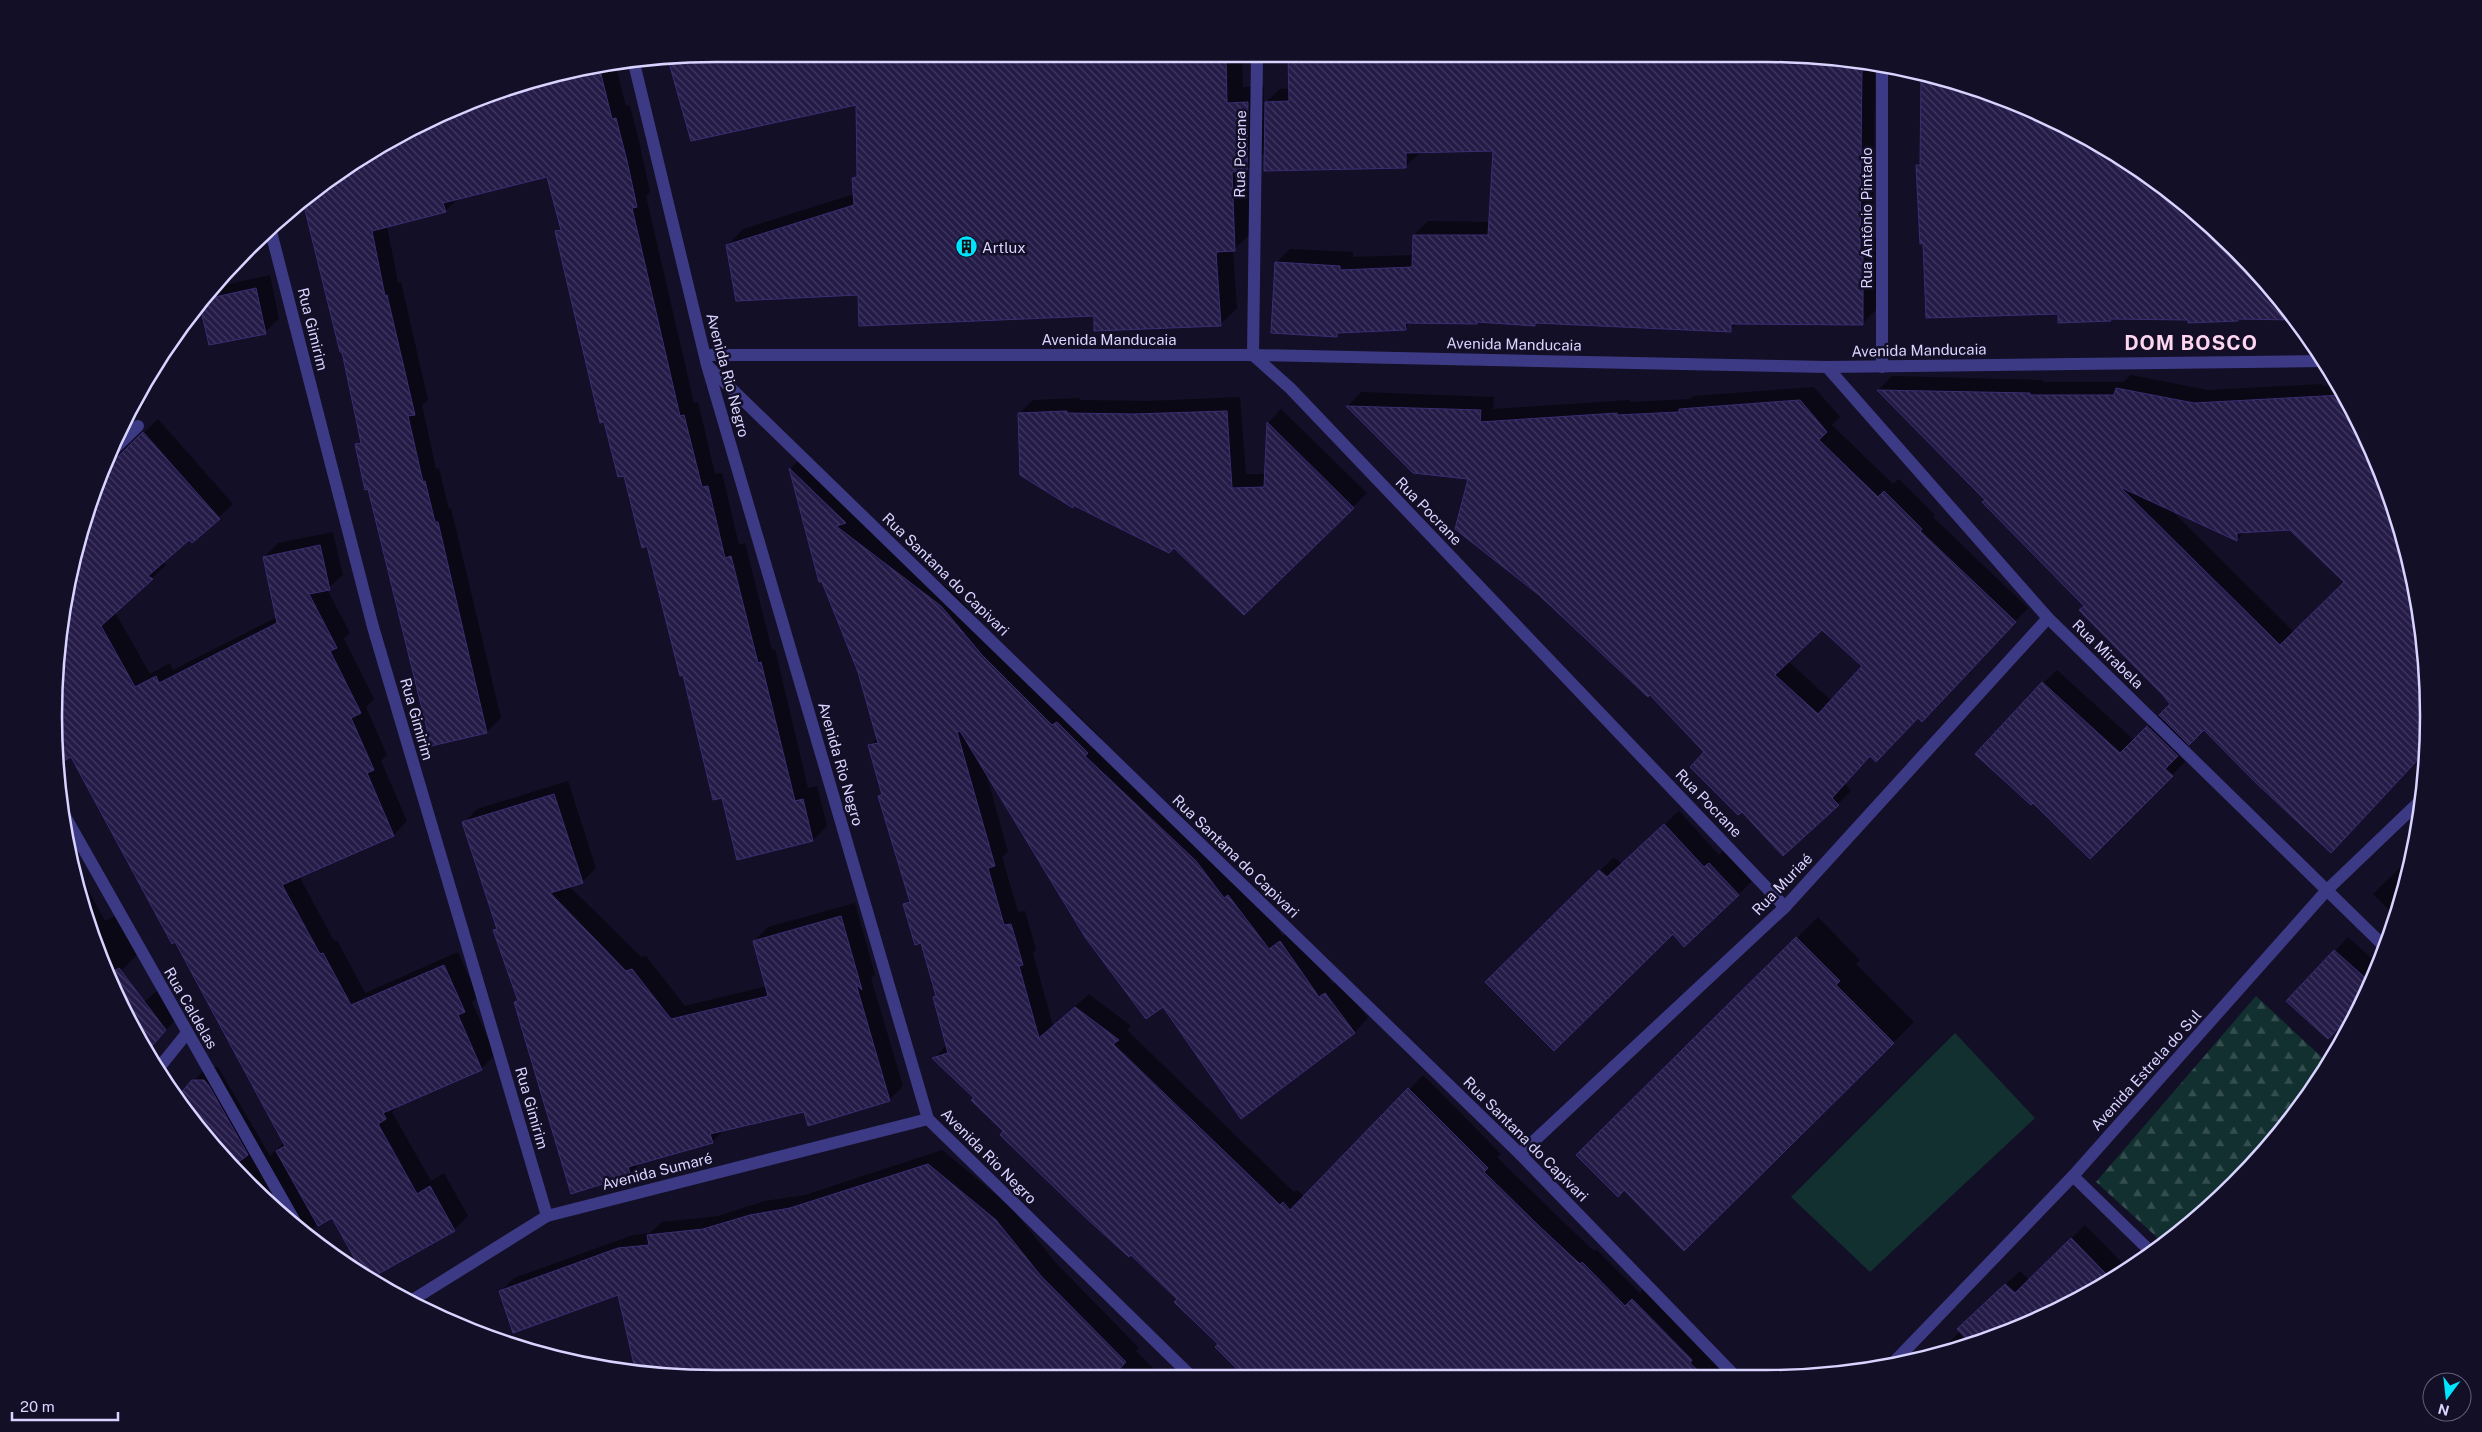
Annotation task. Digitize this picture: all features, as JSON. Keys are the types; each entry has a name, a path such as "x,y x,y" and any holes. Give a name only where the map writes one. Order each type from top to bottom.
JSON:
{"street":[{"name":"Rua Pocrane","path":"1258,62 1253,355 1290,388 1786,907"},
{"name":"Avenida Rio Negro","path":"635,68 706,360 928,1119 1185,1370"},
{"name":"Rua Antônio Pintado","path":"1882,73 1882,367"},
{"name":"Rua Gimirim","path":"272,237 373,627 547,1216"},
{"name":"Avenida Manducaia","path":"706,360 1253,355 1826,367 2314,361"},
{"name":"Rua Santana do Capivari","path":"706,360 1520,1154 1729,1370"},
{"name":"Rua Mirabela","path":"1826,367 2048,618 2379,941"},
{"path":"125,438 138,426"},
{"name":"Rua Muriaé","path":"1520,1154 1786,907 2048,618"},
{"name":"Avenida Estrela do Sul","path":"1901,1355 2073,1176 2327,890 2413,808"},
{"name":"Rua Caldelas","path":"73,830 288,1209"},
{"path":"163,1063 187,1033"},
{"name":"Avenida Sumaré","path":"417,1297 547,1216 928,1119"},
{"path":"2073,1176 2146,1247"}],"green space":[{"path":"2256,996 2322,1058 2284,1114 2257,1147 2197,1207 2158,1238 2096,1182"},
{"path":"1955,1033 2035,1118 1870,1272 1791,1197"}],"building":[{"path":"716,62 1226,62 1227,103 1248,102 1247,171 1232,172 1235,251 1216,252 1221,326 1094,331 1094,316 859,326 858,295 736,301 726,245 854,205 852,178 857,177 856,105 691,141 669,64"},
{"path":"1288,62 1766,62 1809,64 1862,70 1860,251 1863,251 1863,325 1731,324 1731,332 1535,323 1535,326 1477,322 1477,324 1405,323 1406,330 1337,333 1337,337 1271,333 1275,262 1340,266 1340,270 1412,267 1413,235 1488,235 1493,151 1406,153 1406,168 1264,171 1265,102 1289,101"},
{"path":"601,73 612,119 616,118 627,161 637,207 632,208 680,416 684,415 702,487 708,486 725,558 731,556 758,663 761,662 795,801 803,799 813,841 737,860 722,798 713,800 683,675 680,676 647,546 642,548 624,476 618,477 604,422 600,423 555,231 561,230 547,177 443,203 446,212 372,231 385,296 387,295 415,415 408,416 423,482 425,481 435,522 438,522 487,733 431,746 368,489 365,490 355,444 361,443 342,352 340,352 305,209 353,173 389,150 466,112 506,97 547,85"},
{"path":"1921,82 1976,97 2016,112 2093,150 2164,198 2228,254 2257,285 2285,320 2238,319 2238,321 2188,323 2188,320 2110,319 2111,321 2058,323 2058,314 1926,318 1923,243 1920,244 1916,165 1920,165"},
{"path":"256,288 266,334 209,345 202,313 215,297"},
{"path":"2116,388 2194,403 2335,395 2370,466 2385,506 2397,547 2414,631 2420,716 2418,760 2331,853 2254,781 2204,730 2189,745 2159,715 2170,704 2163,695 2079,610 2084,606 1982,502 1985,500 1877,390 2030,393 2030,395 2114,395","holes":["2120,487 2237,541 2237,533 2290,530 2344,582 2280,645"]},
{"path":"1800,400 1827,432 1819,440 1878,497 1884,491 1922,529 1920,531 2016,622 1922,722 1918,718 1876,762 1870,756 1832,798 1839,805 1783,856 1742,812 1738,815 1690,767 1704,752 1650,695 1648,697 1539,595 1455,529 1468,479 1413,473 1346,406 1481,410 1480,422 1617,413 1617,415 1679,412 1679,409","holes":["1822,630 1862,666 1818,714 1775,675"]},
{"path":"1067,411 1067,413 1134,414 1227,411 1232,488 1264,487 1267,422 1354,508 1244,615 1174,548 1169,553 1073,505 1073,508 1020,475 1018,413"},
{"path":"143,432 220,519 192,543 189,540 148,576 153,579 101,626 135,687 156,676 159,683 277,623 263,557 320,545 330,590 309,594 337,648 330,651 361,713 351,718 374,770 367,773 394,836 282,885 320,954 323,953 351,1005 444,965 465,1012 458,1015 482,1070 383,1113 386,1119 378,1124 417,1194 430,1186 455,1231 377,1274 356,1261 332,1218 318,1226 276,1151 285,1146 175,942 172,944 71,757 64,761 62,716 64,673 75,589 97,506 112,466 118,457"},
{"path":"789,468 846,523 836,526 941,606 982,655 1052,725 1057,722 1088,753 1085,756 1196,861 1224,898 1228,895 1269,949 1280,941 1319,997 1325,993 1355,1033 1241,1119 1163,1007 1146,1019 1085,937 960,731 957,732 995,866 988,868 1004,925 1011,924 1023,965 1019,966 1039,1038 1075,1007 1119,1040 1113,1044 1280,1205 1283,1202 1290,1210 1408,1088 1488,1168 1484,1172 1539,1226 1580,1264 1582,1262 1625,1306 1632,1299 1692,1360 1690,1363 1698,1370 1238,1370 1215,1347 1218,1344 1174,1302 1177,1299 1131,1255 1129,1257 1084,1216 1000,1135 1003,1131 971,1100 974,1098 932,1058 948,1053 933,997 936,996 921,943 915,945 903,904 910,902 878,796 882,795 868,745 878,743 858,672 822,582 819,582"},
{"path":"2042,682 2120,753 2147,726 2178,756 2165,769 2173,776 2090,859 2033,803 2031,805 1975,754"},
{"path":"554,794 583,883 550,893 626,971 632,969 671,1019 768,996 753,941 841,916 862,990 856,984 890,1101 808,1126 804,1112 710,1134 713,1143 628,1167 631,1175 571,1194 514,1002 518,1001 493,930 497,929 462,822"},
{"path":"1664,824 1704,867 1709,863 1739,895 1684,947 1673,934 1554,1051 1485,982 1599,870 1607,877"},
{"path":"1796,937 1840,981 1836,985 1894,1043 1684,1251 1624,1190 1618,1197 1576,1155"},
{"path":"2334,950 2365,977 2342,1024 2328,1039 2286,1001"},
{"path":"119,968 166,1030 152,1046 130,1005 114,971"},
{"path":"192,1080 204,1080 248,1155 239,1162 198,1114 182,1092"},
{"path":"928,1164 996,1220 1041,1276 1126,1362 1119,1370 716,1370 634,1364 618,1295 513,1333 499,1291 618,1248 649,1245 647,1235 703,1229 750,1215 790,1208"},
{"path":"2071,1238 2106,1274 2055,1302 2016,1320 1976,1335 1966,1338 1957,1329 2005,1284 2015,1293"}],"place":[{"name":"Artlux","path":"966,247"}],"district":[{"name":"DOM BOSCO","path":"2191,343"}]}
